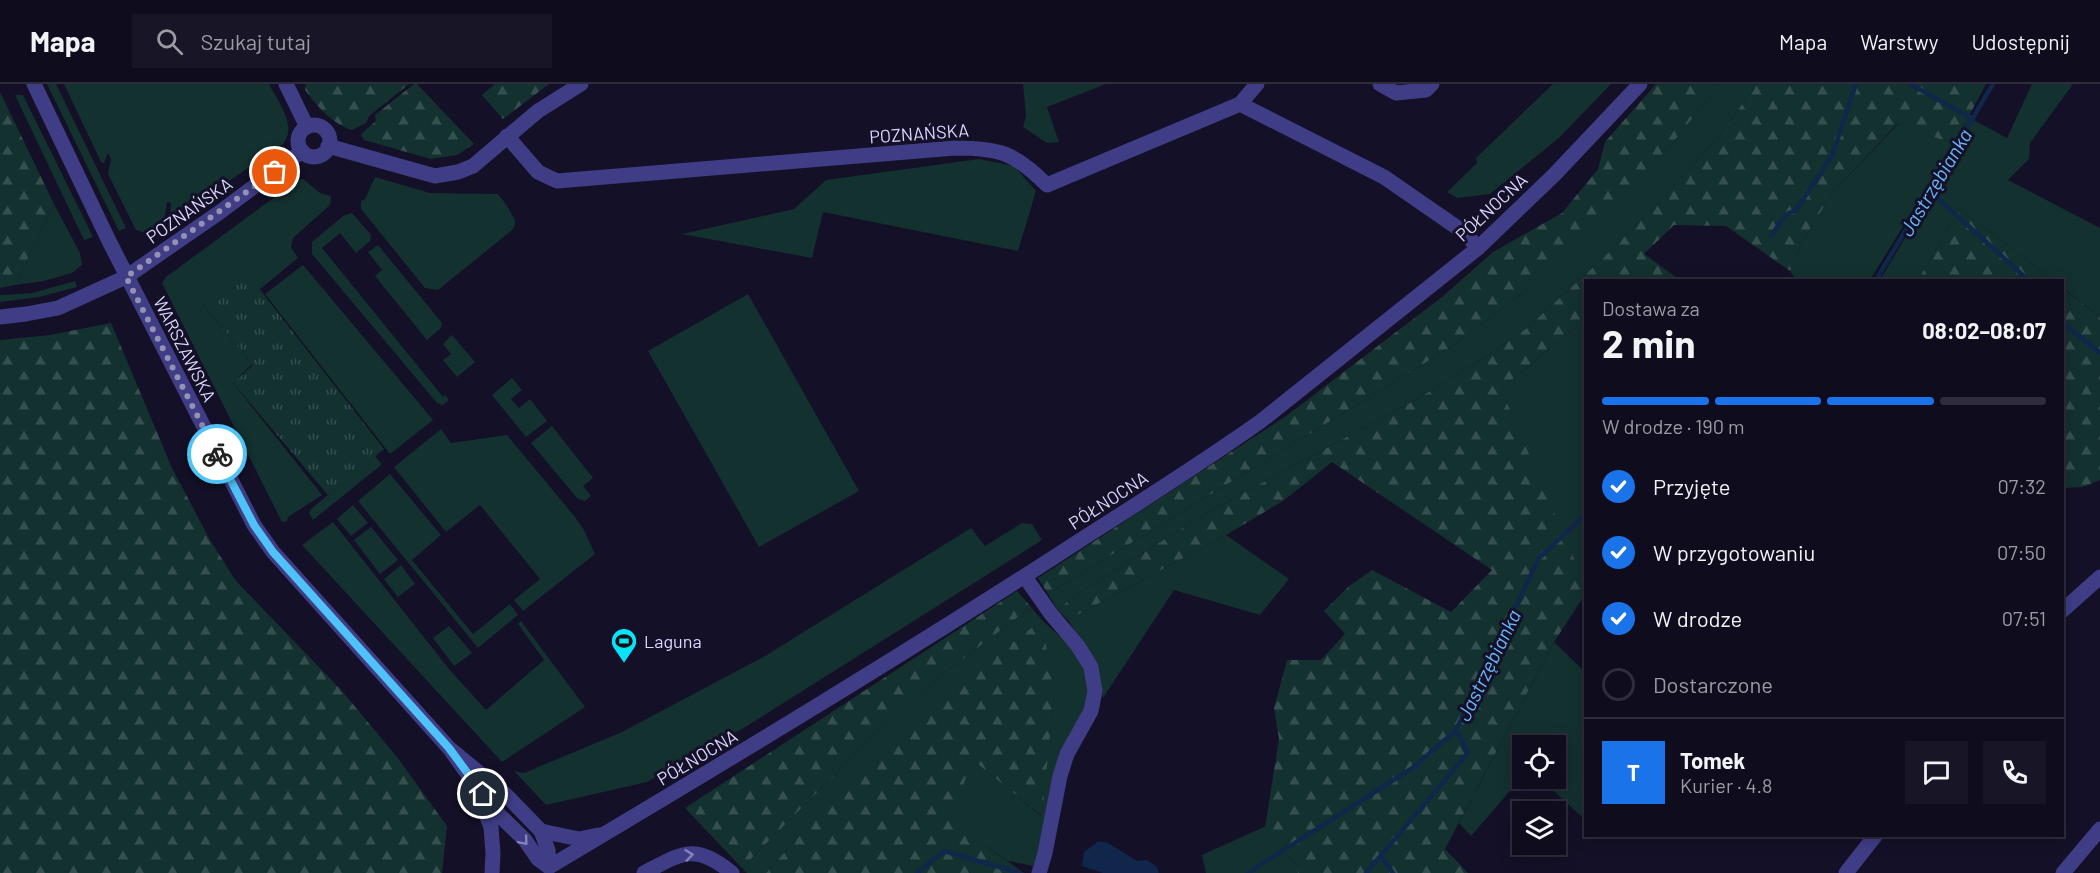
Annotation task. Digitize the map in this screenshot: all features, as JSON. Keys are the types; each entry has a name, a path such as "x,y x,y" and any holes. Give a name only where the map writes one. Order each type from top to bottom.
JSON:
{"street":[{"name":"WARSZAWSKA","path":"34,84 126,277 254,525 273,552 449,748 492,808 525,840 538,859 551,871"},
{"path":"286,84 308,127"},
{"path":"328,146 435,176 458,172 473,166 538,111 581,84"},
{"path":"1257,84 1240,104 1384,177 1465,233 1478,248"},
{"path":"1380,84 1396,93 1426,90 1432,84"},
{"name":"PÓŁNOCNA","path":"551,871 607,834 1025,577 1261,421 1478,248 1555,174 1640,84"},
{"name":"POZNAŃSKA","path":"507,136 538,172 557,181 974,148 1006,153 1036,174 1047,185 1240,104"},
{"path":"318,126 326,131 330,139 328,146 323,154 308,155 298,144 299,136 302,130 318,126"},
{"name":"POZNAŃSKA","path":"0,316 58,308 126,277 220,212 302,151"},
{"path":"1025,577 1051,615 1078,646 1091,667 1095,691 1091,711 1067,754 1060,776 1039,871"},
{"path":"2064,609 2100,577"},
{"name":"WARSZAWSKA","path":"449,748 506,795 541,831 548,850 551,871"},
{"path":"473,780 490,827 493,853 492,873"},
{"path":"2063,873 2100,829"},
{"path":"541,831 579,839 607,834"},
{"path":"1846,873 1874,837"},
{"path":"644,873 677,856 693,853 701,854 722,864 732,873"}],"green space":[{"path":"47,84 56,84 126,228 119,231"},
{"path":"64,84 269,84 288,122 287,137 283,144 188,209 170,216 171,203 167,202 164,220 145,233 136,230 108,174 111,159 108,153 104,163 101,162"},
{"path":"306,84 409,84 369,116 366,123 352,130 325,114 305,90"},
{"path":"417,84 474,144 457,155 431,159 364,140 361,134 376,121 375,115"},
{"path":"495,84 549,84 503,119 482,95"},
{"path":"1023,84 1106,84 1047,107 1059,142 1047,143 1023,127 1026,116"},
{"path":"1553,84 1611,84 1560,137 1490,194 1457,198 1447,192 1477,163 1476,158"},
{"path":"1656,84 1720,84 1670,146 1613,206 1522,293 1451,347 1048,594 1038,578 1286,416 1442,297 1493,252 1562,213 1598,169 1605,142"},
{"path":"1720,84 1757,84 1718,137 1673,188 1601,260 1527,328 1487,356 1417,399 1212,510 1057,609 1048,594 1451,347 1522,293 1670,146"},
{"path":"1757,84 1986,84 1954,144 1897,124 1833,192 1802,242 1790,271 1726,226 1674,225 1644,254 1679,279 1584,279 1584,320 1501,389 1584,582 1582,597 1584,596 1584,601 1582,599 1554,642 1445,849 1468,873 1298,873 1294,862 1264,834 1279,739 1274,708 1287,660 1321,660 1345,634 1324,611 1348,587 1372,570 1451,612 1492,570 1332,462 1283,501 1226,535 1068,620 1057,609 1212,510 1417,399 1487,356 1527,328 1601,260 1673,188 1718,137"},
{"path":"2032,84 2073,84 2030,143 2029,159 2008,180 2100,228 2100,317 2064,289 2064,279 2052,279 1960,209 1919,279 1881,279 1955,154 1952,153 1968,117 2007,138"},
{"path":"0,92 54,204 15,285 0,288"},
{"path":"15,95 23,95 93,237 84,240"},
{"path":"1898,124 1954,144 1871,279 1795,279 1790,271 1802,242 1833,192"},
{"path":"979,159 1014,166 1036,191 1018,251 823,212 812,258 682,234 794,209 826,180"},
{"path":"375,177 430,193 498,194 512,215 515,226 438,290 425,288 361,209 361,201 365,199"},
{"path":"303,179 320,193 331,196 330,205 293,238 291,247 298,258 259,290 201,302 252,364 233,383 322,495 288,517 287,521 282,522 162,283 166,277 298,180"},
{"path":"54,204 80,253 82,265 72,273 44,281 15,285"},
{"path":"1960,209 2052,279 1919,279"},
{"path":"352,213 371,235 370,241 356,253 340,233 322,248 443,397 445,395 449,400 443,405 437,403 312,254 312,242 343,216"},
{"path":"378,245 442,323 441,328 427,340 375,276 382,270 368,252"},
{"path":"303,265 433,420 390,454 265,294"},
{"path":"243,268 384,449 328,495 233,383 253,365 201,302"},
{"path":"75,281 77,287 39,297 0,302 0,295 32,293"},
{"path":"2064,290 2100,317 2100,480 2083,487 2064,488"},
{"path":"748,294 859,491 759,547 648,351"},
{"path":"1584,320 1584,597 1582,599 1538,477 1501,389"},
{"path":"111,323 172,468 210,540 236,581 342,691 397,757 447,826 442,873 0,873 0,340 50,335"},
{"path":"452,335 475,362 457,377 443,360 451,354 443,344"},
{"path":"512,378 522,390 511,399 519,408 530,399 547,421 526,437 492,395"},
{"path":"552,426 593,478 583,486 591,496 585,501 578,499 531,443"},
{"path":"441,429 451,443 507,435 575,517 595,554 523,611 514,600 540,579 480,505 446,532 394,467"},
{"path":"375,456 381,463 380,466 313,520 309,513 311,509"},
{"path":"390,474 441,535 412,560 473,634 510,604 518,615 478,648 358,501"},
{"path":"353,505 368,523 351,536 337,519"},
{"path":"333,522 449,669 486,710 544,660 518,624 521,621 585,707 502,762 302,545"},
{"path":"1022,523 1032,524 1042,540 747,726 647,782 546,805 514,771 524,773 622,732 765,656 971,528 985,546"},
{"path":"371,527 398,560 380,574 354,540"},
{"path":"1226,535 1289,579 1260,615 1174,590 1103,698 1096,664 1068,620"},
{"path":"401,565 415,584 398,597 384,579"},
{"path":"1017,591 1031,607 938,678 882,727 742,868 685,808"},
{"path":"1031,607 1068,644 1088,671 1089,698 1033,866 1008,861 950,816 973,759 1041,816 1054,695 801,834 766,873 747,873 742,868 882,727 938,678"},
{"path":"1042,620 1054,695 1042,816 973,760 951,816 982,843 1024,873 766,873 801,834 925,710"},
{"path":"449,626 472,653 454,666 433,638"},
{"path":"1554,642 1584,671 1584,819 1552,789 1566,789 1566,735 1512,735 1512,789 1471,836 1459,823"},
{"path":"1266,826 1265,834 1294,862 1298,873 1206,873 1202,855"}],"water":[{"path":"1099,841 1108,843 1137,861 1147,860 1157,867 1159,873 1103,873 1082,866 1084,852"}],"waterway":[{"path":"1771,236 1785,215 1796,210 1832,156 1856,84"},
{"path":"1910,84 1973,119"},
{"name":"Jastrzębianka","path":"1877,279 1993,84"},
{"path":"1930,191 2027,279"},
{"path":"2064,324 2100,353"},
{"name":"Jastrzębianka","path":"1248,873 1414,767 1456,730 1539,558 1584,516"},
{"path":"1366,873 1468,753 1456,730"},
{"name":"Jastrzębianka","path":"917,873 944,851 1020,873"},
{"path":"1381,856 1393,873"}],"way so far":[{"path":"217,454 126,277 275,172"}],"place":[{"name":"Laguna","path":"624,664"}],"route":[{"path":"217,454 254,525 273,552 449,748 483,794"}]}
